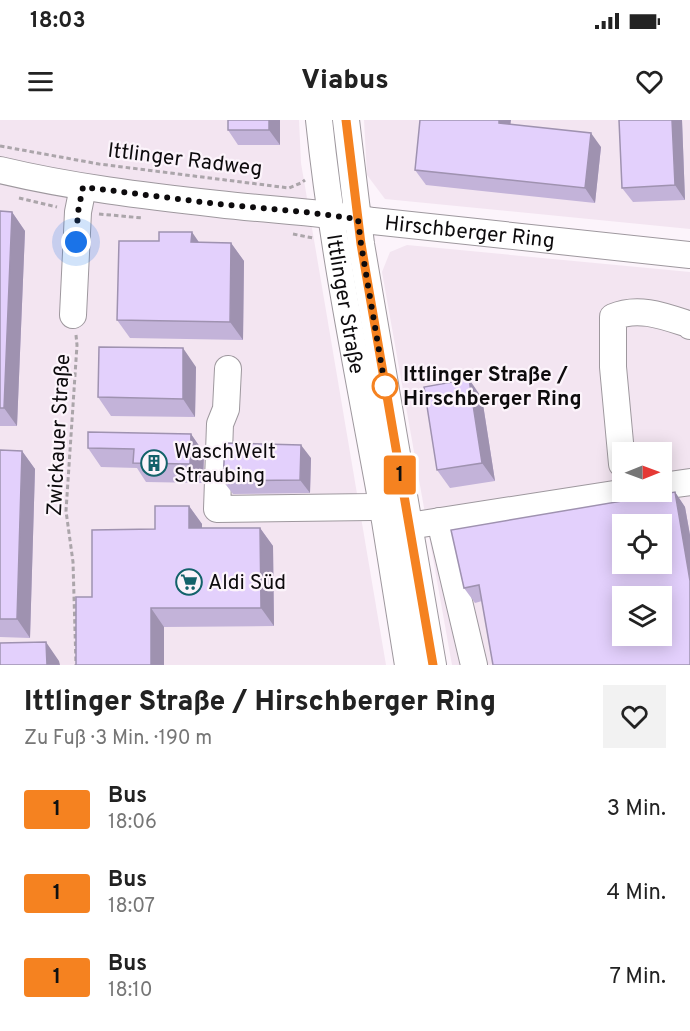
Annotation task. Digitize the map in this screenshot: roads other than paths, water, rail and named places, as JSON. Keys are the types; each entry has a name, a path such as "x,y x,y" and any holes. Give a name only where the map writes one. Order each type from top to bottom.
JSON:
{"street":[{"name":"Ittlinger Straße","path":"320,120 330,214 353,354 399,511 433,665"},
{"name":"Ittlinger Straße","path":"346,120 399,511 408,665"},
{"name":"Hirschberger Ring","path":"0,170 83,187 218,204 330,214 358,219 623,237 690,255"},
{"path":"73,315 78,212 83,187"},
{"path":"620,442 613,367 613,317 623,312 648,312 690,326"},
{"path":"228,369 226,409 220,424 218,509 399,511 440,521 612,494"},
{"path":"672,485 690,482"},
{"path":"440,521 474,665"}],"place":[{"name":"Ittlinger Straße / Hirschberger Ring","path":"385,386"},
{"name":"WaschWelt Straubing","path":"154,463"},
{"name":"Aldi Süd","path":"189,582"}]}
